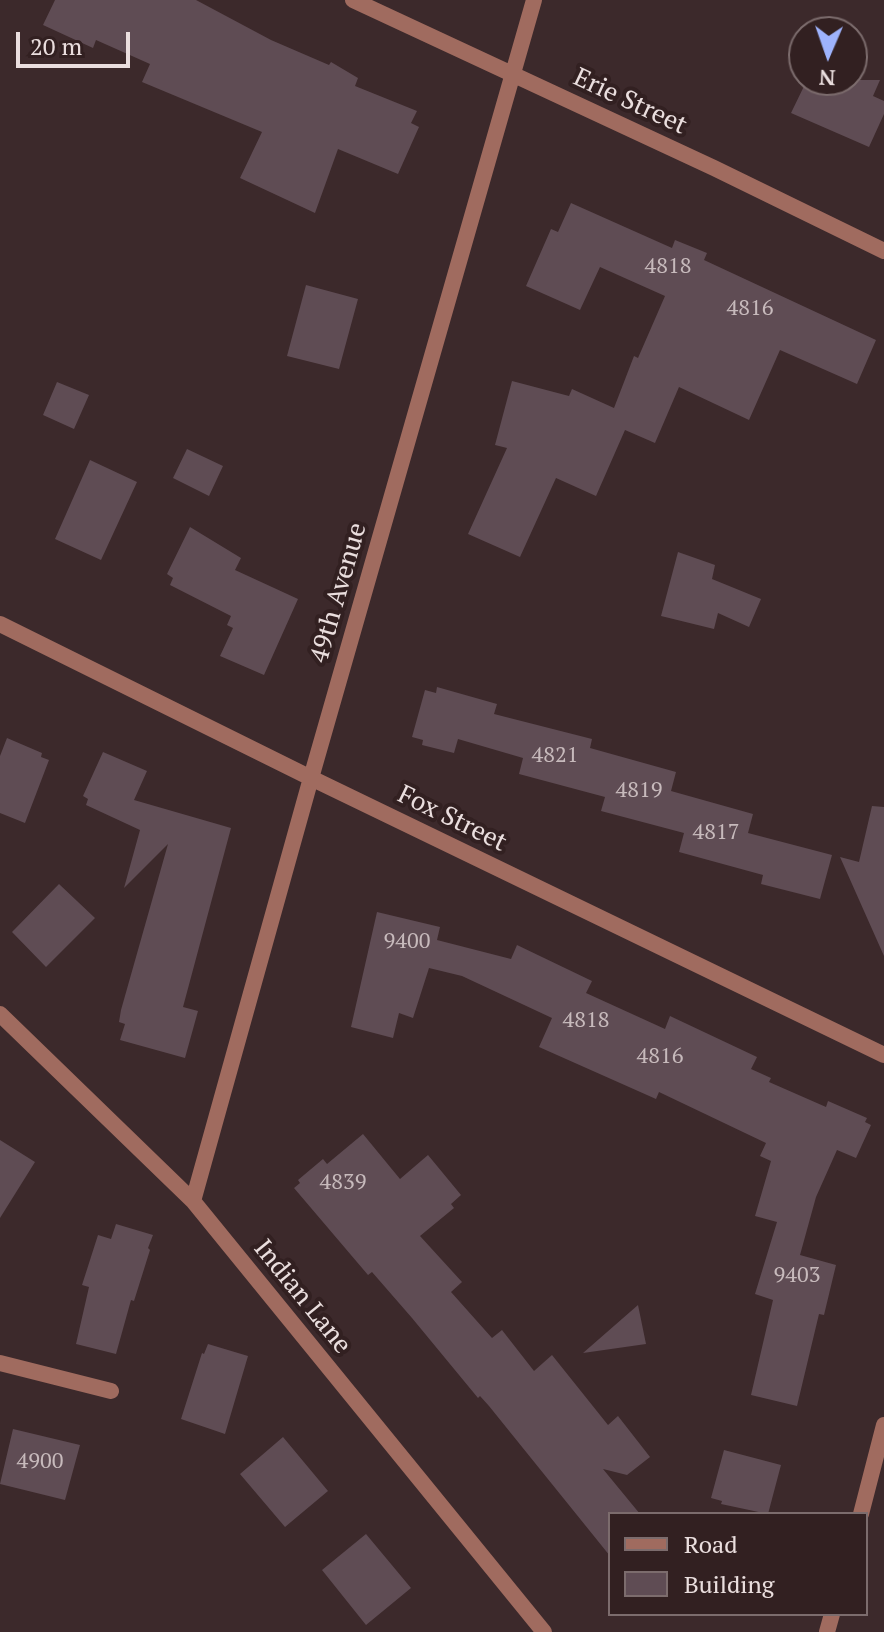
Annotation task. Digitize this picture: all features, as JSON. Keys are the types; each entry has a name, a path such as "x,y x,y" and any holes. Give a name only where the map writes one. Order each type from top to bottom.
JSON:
{"street":[{"name":"Erie Street","path":"353,0 884,251"},
{"name":"49th Avenue","path":"193,1201 534,0"},
{"name":"Fox Street","path":"0,624 884,1055"},
{"name":"Indian Lane","path":"0,1014 193,1201 544,1632"},
{"path":"0,1363 111,1391"},
{"path":"862,1512 884,1425"}],"building":[{"path":"55,0 196,0 271,40 329,65 331,62 358,78 355,86 417,111 411,123 419,127 398,174 338,149 315,213 240,178 262,132 142,82 150,64 96,40 93,48 43,25"},
{"path":"868,80 880,80 873,96 884,101 884,114 869,147 791,113 799,96 868,96"},
{"path":"571,203 672,248 675,240 707,253 704,260 876,340 857,384 780,350 749,420 679,387 655,443 625,430 596,496 556,478 520,557 468,534 507,448 495,445 512,381 569,396 572,389 614,408 634,356 638,358 665,296 600,267 580,310 526,286 551,229 558,232"},
{"path":"306,285 358,299 339,369 287,356"},
{"path":"57,382 89,395 74,429 43,415"},
{"path":"187,449 223,466 209,496 173,478"},
{"path":"90,460 137,482 101,560 55,539"},
{"path":"190,527 241,558 235,570 298,599 264,675 220,656 233,628 227,625 231,616 170,585 173,578 167,574"},
{"path":"678,552 715,565 712,579 761,599 749,627 718,613 714,629 661,616"},
{"path":"437,687 497,704 494,714 592,739 590,748 676,772 671,791 753,814 748,833 832,855 820,899 761,884 763,875 679,852 684,833 601,811 605,797 519,774 523,758 458,739 454,753 422,745 423,740 412,737 425,690 436,693"},
{"path":"7,738 42,753 41,757 49,760 25,823 0,813 0,756"},
{"path":"103,752 147,771 134,800 231,828 183,1007 198,1011 185,1058 120,1040 125,1024 119,1022 121,1010 168,844 124,888 140,830 86,805 88,799 83,796"},
{"path":"872,806 884,807 884,956 840,857 859,862"},
{"path":"59,884 95,918 46,967 12,932"},
{"path":"377,912 440,927 437,940 511,959 517,945 592,981 586,993 665,1029 670,1016 757,1057 751,1069 771,1078 769,1082 826,1107 828,1101 867,1118 865,1122 871,1125 856,1158 837,1150 816,1197 800,1255 836,1265 824,1315 819,1314 797,1406 751,1395 773,1300 755,1294 777,1222 755,1216 771,1161 760,1156 766,1143 659,1092 656,1099 539,1047 552,1018 462,976 429,968 413,1018 399,1013 393,1038 351,1027"},
{"path":"363,1134 400,1179 428,1155 461,1195 451,1204 454,1208 420,1236 462,1282 451,1292 492,1338 502,1330 534,1371 552,1355 608,1425 618,1416 650,1457 627,1475 603,1469 638,1512 608,1512 608,1554 489,1406 480,1396 478,1398 372,1272 368,1275 294,1188 300,1183 298,1180 323,1159 327,1164"},
{"path":"0,1140 35,1162 0,1218"},
{"path":"116,1224 153,1235 116,1354 76,1344 89,1287 82,1285 98,1235 111,1239"},
{"path":"638,1305 646,1344 583,1353"},
{"path":"208,1344 248,1356 225,1434 181,1419 202,1353"},
{"path":"13,1429 80,1445 65,1500 0,1484"},
{"path":"283,1437 328,1491 285,1527 240,1474"},
{"path":"724,1450 781,1465 769,1512 721,1504 722,1501 711,1498"},
{"path":"366,1534 411,1588 366,1625 322,1570"}]}
